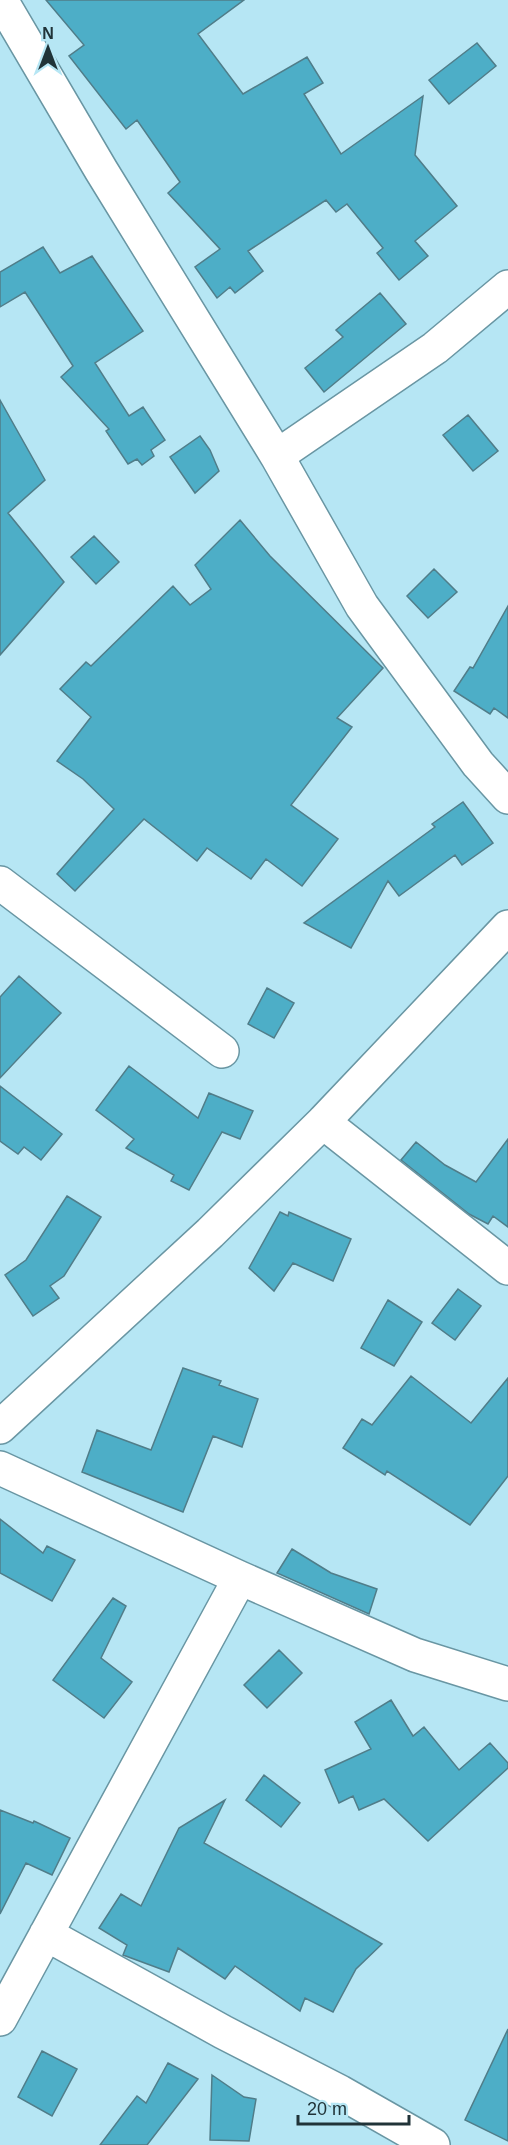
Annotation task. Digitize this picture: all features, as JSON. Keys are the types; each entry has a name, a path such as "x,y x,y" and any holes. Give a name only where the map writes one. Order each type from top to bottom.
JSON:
{"street":[{"path":"1,0 108,180 278,456 362,606 478,764 508,798"},
{"path":"278,456 435,348 508,287"},
{"path":"0,883 222,1051"},
{"path":"0,1427 210,1233 323,1122 508,927"},
{"path":"323,1122 508,1268"},
{"path":"0,1468 415,1655 508,1684"},
{"path":"0,2019 240,1578"},
{"path":"46,1934 224,2032 340,2092 433,2145"}],"building":[{"path":"46,0 244,0 198,34 243,94 307,57 323,83 304,94 341,154 423,96 415,155 457,206 415,241 428,256 399,280 377,253 383,248 347,204 336,212 326,200 248,251 263,271 235,293 230,287 217,298 195,267 220,249 168,193 180,182 137,120 126,129 69,56 84,45"},
{"path":"477,43 496,66 449,104 429,80"},
{"path":"43,247 60,273 92,256 143,331 95,363 129,416 143,407 165,440 151,450 154,456 142,465 137,459 128,464 106,431 109,429 61,377 73,366 25,292 0,307 0,272"},
{"path":"380,293 406,324 324,392 305,368 343,337 336,330"},
{"path":"0,400 45,480 8,513 64,582 0,655"},
{"path":"468,415 498,451 473,471 443,435"},
{"path":"200,436 210,450 219,471 195,493 170,457"},
{"path":"240,520 270,556 383,668 337,718 352,727 291,805 338,839 302,886 266,859 251,879 207,848 197,861 144,819 75,891 57,874 114,809 83,779 57,761 91,717 60,689 86,662 91,666 173,586 190,605 211,589 195,565"},
{"path":"94,536 119,562 96,584 71,557"},
{"path":"434,569 457,592 428,618 407,596"},
{"path":"508,606 508,718 494,708 490,714 454,691 470,667 473,668"},
{"path":"463,802 493,843 462,865 455,855 399,896 388,881 351,948 304,923 435,827 432,824"},
{"path":"19,976 61,1013 0,1078 0,997"},
{"path":"267,988 294,1003 274,1038 248,1024"},
{"path":"129,1066 198,1118 209,1093 253,1111 240,1139 222,1132 189,1190 171,1181 174,1175 126,1148 134,1139 96,1110"},
{"path":"0,1086 62,1134 41,1160 24,1147 18,1154 0,1141"},
{"path":"508,1139 508,1227 493,1216 488,1224 469,1214 401,1160 416,1142 445,1165 476,1182"},
{"path":"67,1196 101,1217 64,1276 50,1286 59,1298 33,1316 5,1275 26,1260"},
{"path":"280,1212 288,1216 289,1212 351,1239 333,1281 293,1263 274,1291 249,1268"},
{"path":"458,1289 481,1306 455,1340 432,1323"},
{"path":"388,1300 422,1322 394,1366 361,1348"},
{"path":"183,1368 221,1381 219,1385 258,1399 242,1447 213,1436 183,1512 82,1472 97,1430 151,1450"},
{"path":"411,1376 471,1423 508,1378 508,1476 470,1525 387,1471 385,1475 343,1448 362,1419 372,1425"},
{"path":"0,1519 43,1553 47,1546 75,1560 52,1601 0,1573"},
{"path":"292,1549 331,1573 377,1589 369,1614 277,1573"},
{"path":"113,1598 126,1606 101,1658 132,1682 104,1718 53,1680"},
{"path":"279,1650 302,1673 267,1708 244,1685"},
{"path":"391,1700 413,1736 424,1727 459,1770 490,1743 508,1763 508,1768 428,1841 384,1799 359,1810 353,1796 339,1803 325,1770 371,1749 355,1722"},
{"path":"264,1775 300,1803 281,1827 246,1800"},
{"path":"225,1800 204,1843 382,1944 356,1969 333,2012 305,1998 300,2011 235,1966 225,1979 178,1948 169,1972 123,1955 127,1945 99,1928 121,1894 141,1906 179,1828"},
{"path":"0,1810 33,1823 34,1821 70,1838 52,1875 26,1863 0,1914"},
{"path":"508,2029 508,2141 465,2120"},
{"path":"42,2051 77,2069 52,2116 18,2097"},
{"path":"168,2063 198,2079 147,2145 100,2145 137,2096 146,2103"},
{"path":"212,2075 244,2097 256,2099 249,2141 210,2140"}]}
